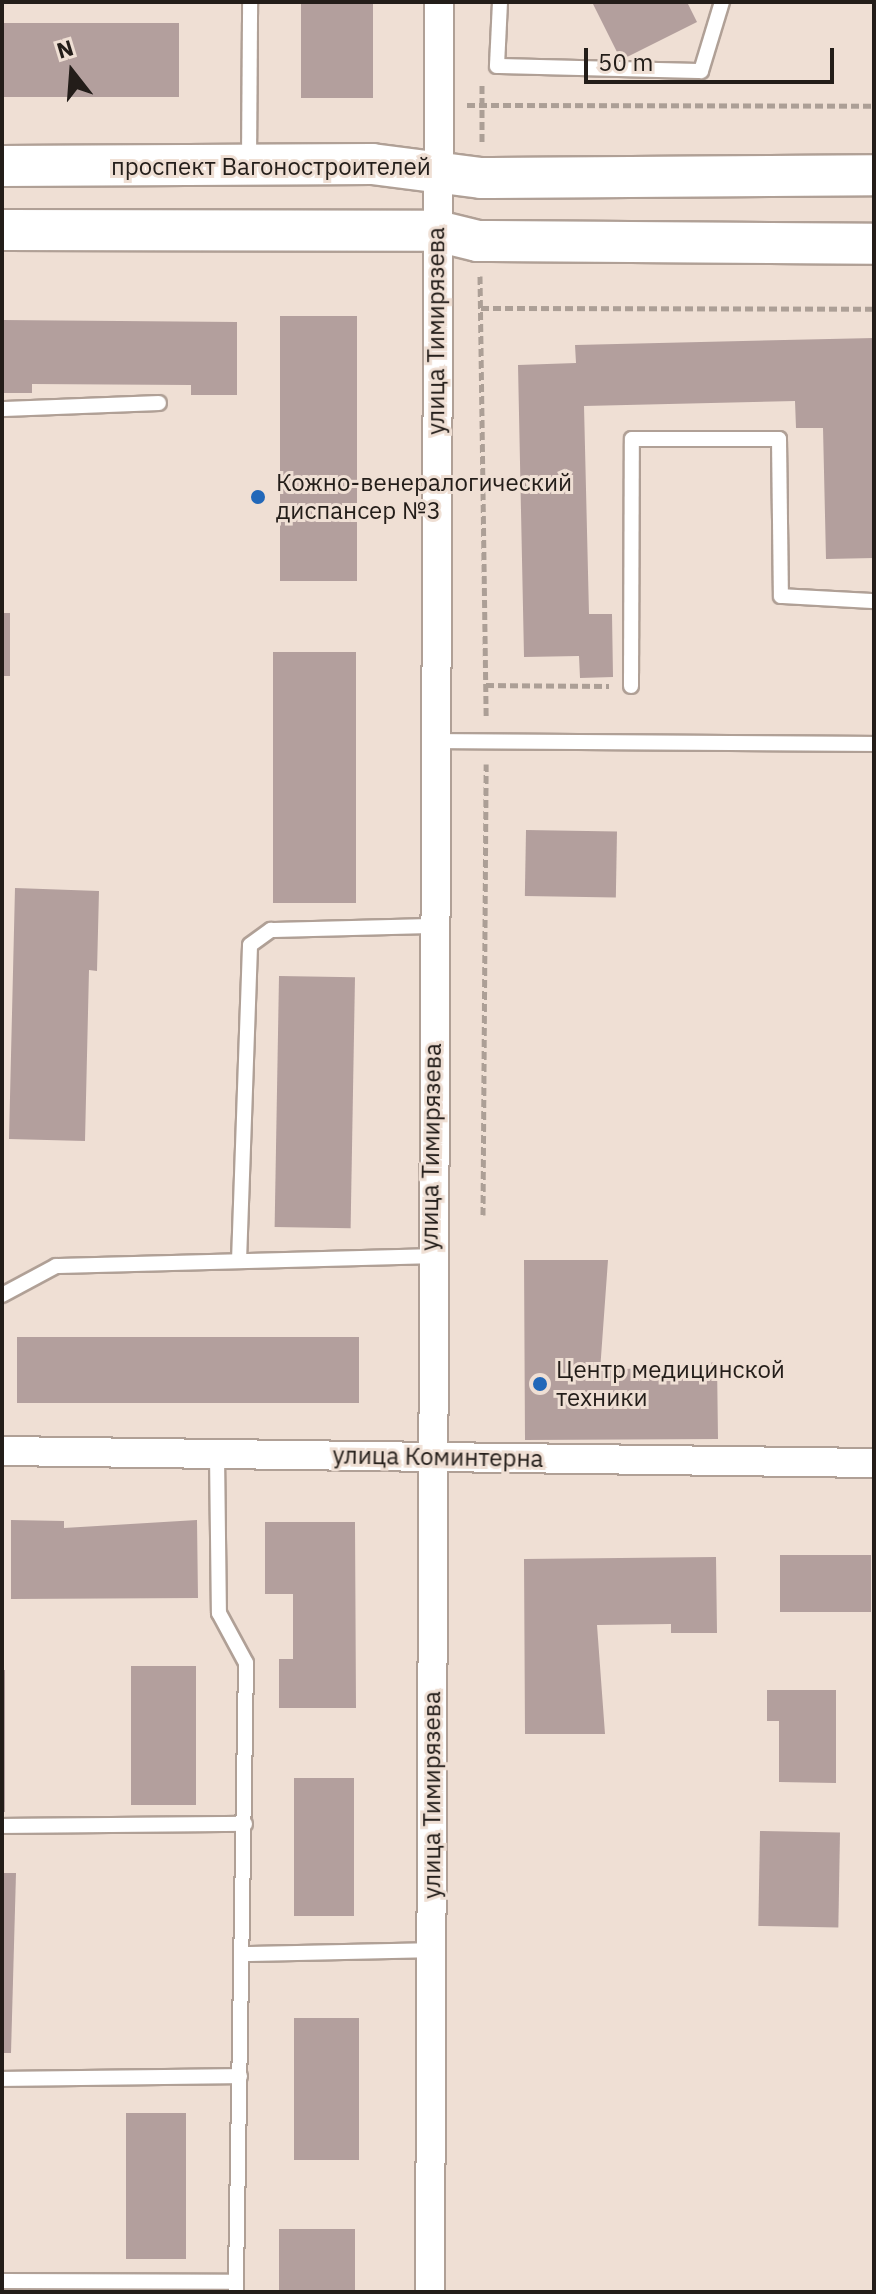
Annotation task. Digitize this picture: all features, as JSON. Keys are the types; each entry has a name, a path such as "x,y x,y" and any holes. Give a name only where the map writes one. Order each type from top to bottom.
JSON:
{"main road":[{"name":"проспект Вагоностроителей","path":"2,166 436,167 481,178 874,175"},
{"path":"2,230 437,231 478,241 874,244"}],"street":[{"name":"улица Тимирязева","path":"430,2292 430,1256 439,2"},
{"name":"улица Коминтерна","path":"2,1451 874,1463"}],"lane":[{"path":"249,167 250,2"},
{"path":"500,2 497,66 701,71 722,2"},
{"path":"2,409 159,403"},
{"path":"631,686 632,439 779,439 781,596 874,601"},
{"path":"434,741 874,744"},
{"path":"239,1261 250,945 271,930 433,926"},
{"path":"2,1295 56,1266 430,1256"},
{"path":"2,2281 236,2287 245,1954 246,1663 219,1613 217,1455"},
{"path":"2,1826 245,1824"},
{"path":"245,1954 432,1950"},
{"path":"2,2079 240,2076"}],"path":[{"path":"481,178 482,76"},
{"path":"439,106 874,106"},
{"path":"478,241 486,685 483,1215"},
{"path":"481,308 874,309"},
{"path":"486,685 631,686"}],"building":[{"path":"301,2 373,2 373,98 301,98"},
{"path":"592,2 687,2 697,22 621,60"},
{"path":"2,23 179,23 179,97 2,97"},
{"path":"280,316 357,316 357,581 280,581"},
{"path":"2,320 237,322 237,395 191,395 191,385 32,384 32,393 2,393"},
{"path":"874,338 874,558 826,559 823,428 796,428 795,401 584,406 589,614 612,614 613,677 580,678 579,656 524,657 518,365 576,363 575,345"},
{"path":"2,613 10,613 10,676 2,676"},
{"path":"273,652 356,652 356,903 273,903"},
{"path":"526,830 617,832 616,898 525,896"},
{"path":"15,888 99,891 97,971 89,970 85,1141 9,1139"},
{"path":"279,976 355,977 351,1228 275,1227"},
{"path":"524,1260 608,1260 600,1371 717,1362 718,1439 525,1440"},
{"path":"17,1337 359,1337 359,1403 17,1403"},
{"path":"11,1520 64,1521 64,1528 197,1520 198,1598 11,1599"},
{"path":"265,1522 355,1522 356,1708 279,1708 279,1659 293,1659 293,1594 265,1594"},
{"path":"780,1555 871,1555 871,1612 780,1612"},
{"path":"716,1557 717,1633 671,1633 671,1624 597,1625 605,1734 525,1734 524,1559"},
{"path":"131,1666 196,1666 196,1805 131,1805"},
{"path":"2,1670 5,1670 5,1812 2,1812"},
{"path":"767,1690 836,1690 836,1783 779,1782 779,1721 767,1721"},
{"path":"294,1778 354,1778 354,1916 294,1916"},
{"path":"760,1831 840,1832 838,1927 758,1926"},
{"path":"2,1873 16,1873 11,2053 2,2053"},
{"path":"294,2018 359,2018 359,2160 294,2160"},
{"path":"126,2113 186,2113 186,2259 126,2259"},
{"path":"279,2229 355,2229 355,2292 279,2292"}],"place":[{"name":"Кожно-венералогический диспансер №3","path":"258,497"},
{"name":"Центр медицинской техники","path":"540,1384"}]}
